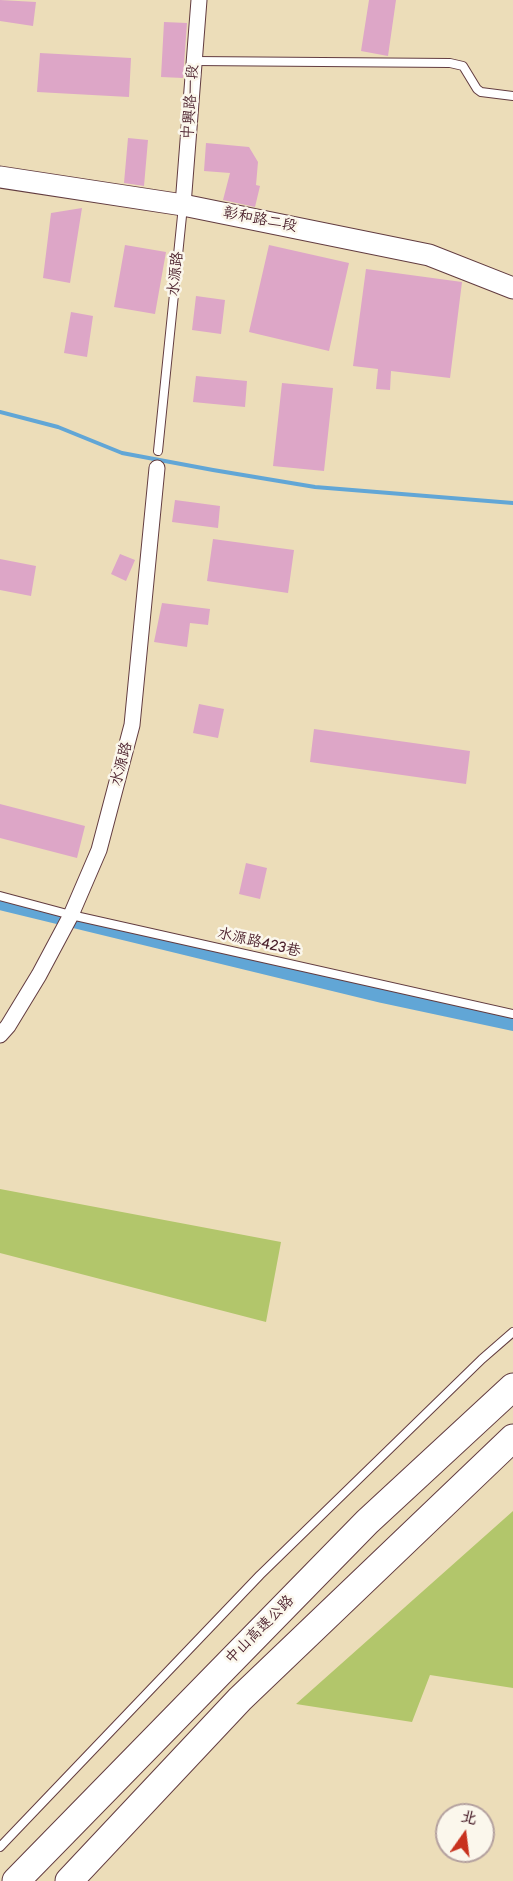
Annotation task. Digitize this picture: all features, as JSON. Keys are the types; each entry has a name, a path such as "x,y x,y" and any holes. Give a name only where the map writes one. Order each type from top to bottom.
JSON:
{"highway":[{"name":"中山高速公路","path":"16,1881 367,1522 513,1387"},
{"path":"69,1881 240,1699 513,1438"}],"street":[{"name":"中興路一段","path":"183,205 199,0"},
{"name":"彰和路二段","path":"0,177 183,205 429,255 513,288"},
{"name":"水源路","path":"0,1035 8,1026 39,975 71,915 99,850 132,725 157,468"}],"lane":[{"path":"194,62 450,63 463,66 477,89 482,92 513,96"},
{"name":"水源路","path":"158,451 183,205"},
{"name":"水源路423巷","path":"0,896 71,915 513,1014"},
{"path":"0,1847 260,1575 482,1359 513,1332"}],"green space":[{"path":"0,1189 281,1242 266,1322 0,1253"},
{"path":"513,1511 513,1688 430,1675 412,1722 296,1704"}],"building":[{"path":"0,0 36,2 33,26 0,21"},
{"path":"369,0 396,0 388,56 361,51"},
{"path":"164,22 187,23 183,78 161,77"},
{"path":"40,53 131,58 129,97 37,92"},
{"path":"128,138 148,140 144,186 124,183"},
{"path":"206,143 249,147 258,162 256,185 260,186 255,207 223,200 230,173 204,171"},
{"path":"82,208 70,283 43,278 51,213"},
{"path":"125,245 166,252 155,314 114,307"},
{"path":"269,245 349,263 329,351 249,332"},
{"path":"366,269 462,282 450,378 391,371 390,390 376,389 378,369 353,366"},
{"path":"196,296 225,300 221,334 192,330"},
{"path":"71,312 93,316 87,357 64,353"},
{"path":"196,376 247,381 245,407 193,402"},
{"path":"282,383 333,388 324,471 273,466"},
{"path":"175,500 220,506 218,528 172,522"},
{"path":"213,539 294,550 288,593 207,581"},
{"path":"120,554 135,560 126,581 111,574"},
{"path":"0,559 36,566 31,596 0,590"},
{"path":"162,603 210,609 208,625 190,623 187,647 154,642"},
{"path":"199,704 224,709 218,738 193,733"},
{"path":"314,729 470,751 466,784 310,762"},
{"path":"0,804 85,826 77,858 0,838"},
{"path":"246,863 267,868 260,899 239,894"}],"waterway":[{"path":"0,412 58,427 122,453 213,470 315,487 513,503"},
{"path":"0,903 382,996 513,1024"}]}
